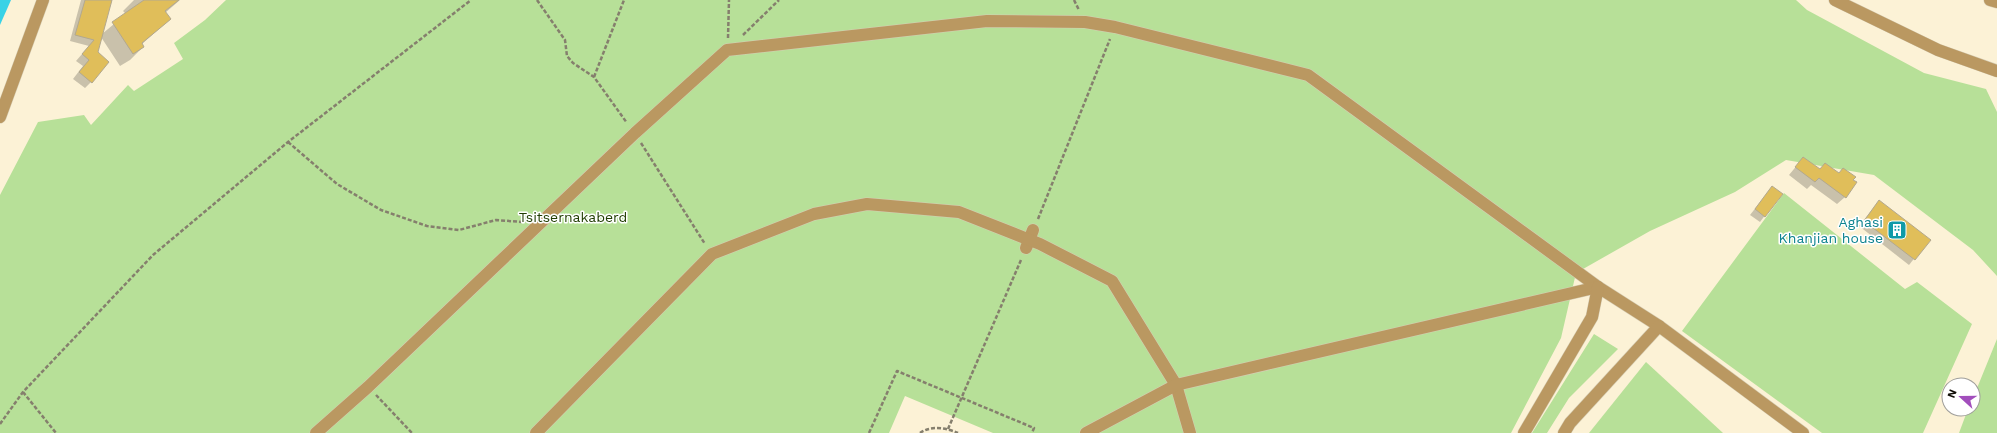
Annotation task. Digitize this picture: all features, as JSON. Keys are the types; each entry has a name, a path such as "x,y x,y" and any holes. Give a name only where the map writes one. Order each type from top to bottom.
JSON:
{"street":[{"path":"0,117 43,0"},
{"path":"1835,0 1938,50 1997,71"},
{"path":"1990,0 1997,2"},
{"path":"316,433 368,387 635,133 727,50 987,21 1085,22 1113,31 1308,75 1598,287 1659,326 1803,433"},
{"path":"536,433 712,254 814,214 867,204 959,212 1030,239 1112,281 1176,385 1190,433"},
{"path":"1086,433 1176,385 1598,287"},
{"path":"1524,433 1592,317 1598,287"},
{"path":"1564,433 1570,424 1659,326"}],"path":[{"path":"0,424 23,392 153,255 288,142 471,0"},
{"path":"537,0 565,40 567,56 573,63 594,77 635,133 712,254"},
{"path":"594,77 624,0"},
{"path":"727,50 729,0"},
{"path":"727,50 779,0"},
{"path":"944,433 962,398 1030,239 1113,31"},
{"path":"288,142 337,184 381,210 427,226 459,230 496,220 539,224"},
{"path":"869,433 897,371 1034,428 1032,433"},
{"path":"368,387 412,433"},
{"path":"23,392 56,433"},
{"path":"920,433 947,428 958,433"}],"green space":[{"name":"Tsitsernakaberd","path":"226,0 1796,0 1807,10 1924,73 1986,89 1997,112 1997,276 1973,250 1874,175 1786,160 1735,192 1650,231 1576,273 1561,338 1511,433 993,433 905,396 889,433 0,433 0,195 38,122 84,115 91,125 128,85 134,91 183,59 174,43 205,20"},
{"path":"1784,193 1905,289 1917,282 1972,324 1948,377 1941,377 1941,393 1923,433 1822,433 1682,331"},
{"path":"1594,334 1618,349 1569,398 1547,433 1532,433"},
{"path":"1997,339 1997,433 1959,433 1965,417 1981,417 1981,378"},
{"path":"1646,362 1723,433 1589,433"}],"water":[{"path":"0,0 11,0 0,25"}],"building":[{"path":"85,0 112,0 98,52 109,62 92,83 79,72 89,60 82,54 94,40 75,35"},
{"path":"144,0 179,0 165,11 171,19 142,43 144,47 133,54 112,22"},
{"path":"1803,157 1820,169 1825,163 1839,173 1843,168 1856,177 1853,180 1857,182 1846,198 1819,178 1815,182 1795,167"},
{"path":"1772,186 1783,194 1765,217 1755,209"},
{"name":"Aghasi Khanjian house","path":"1879,200 1931,240 1915,260 1864,221"}],"place":[{"name":"Aghasi Khanjian house","path":"1897,230"}]}
